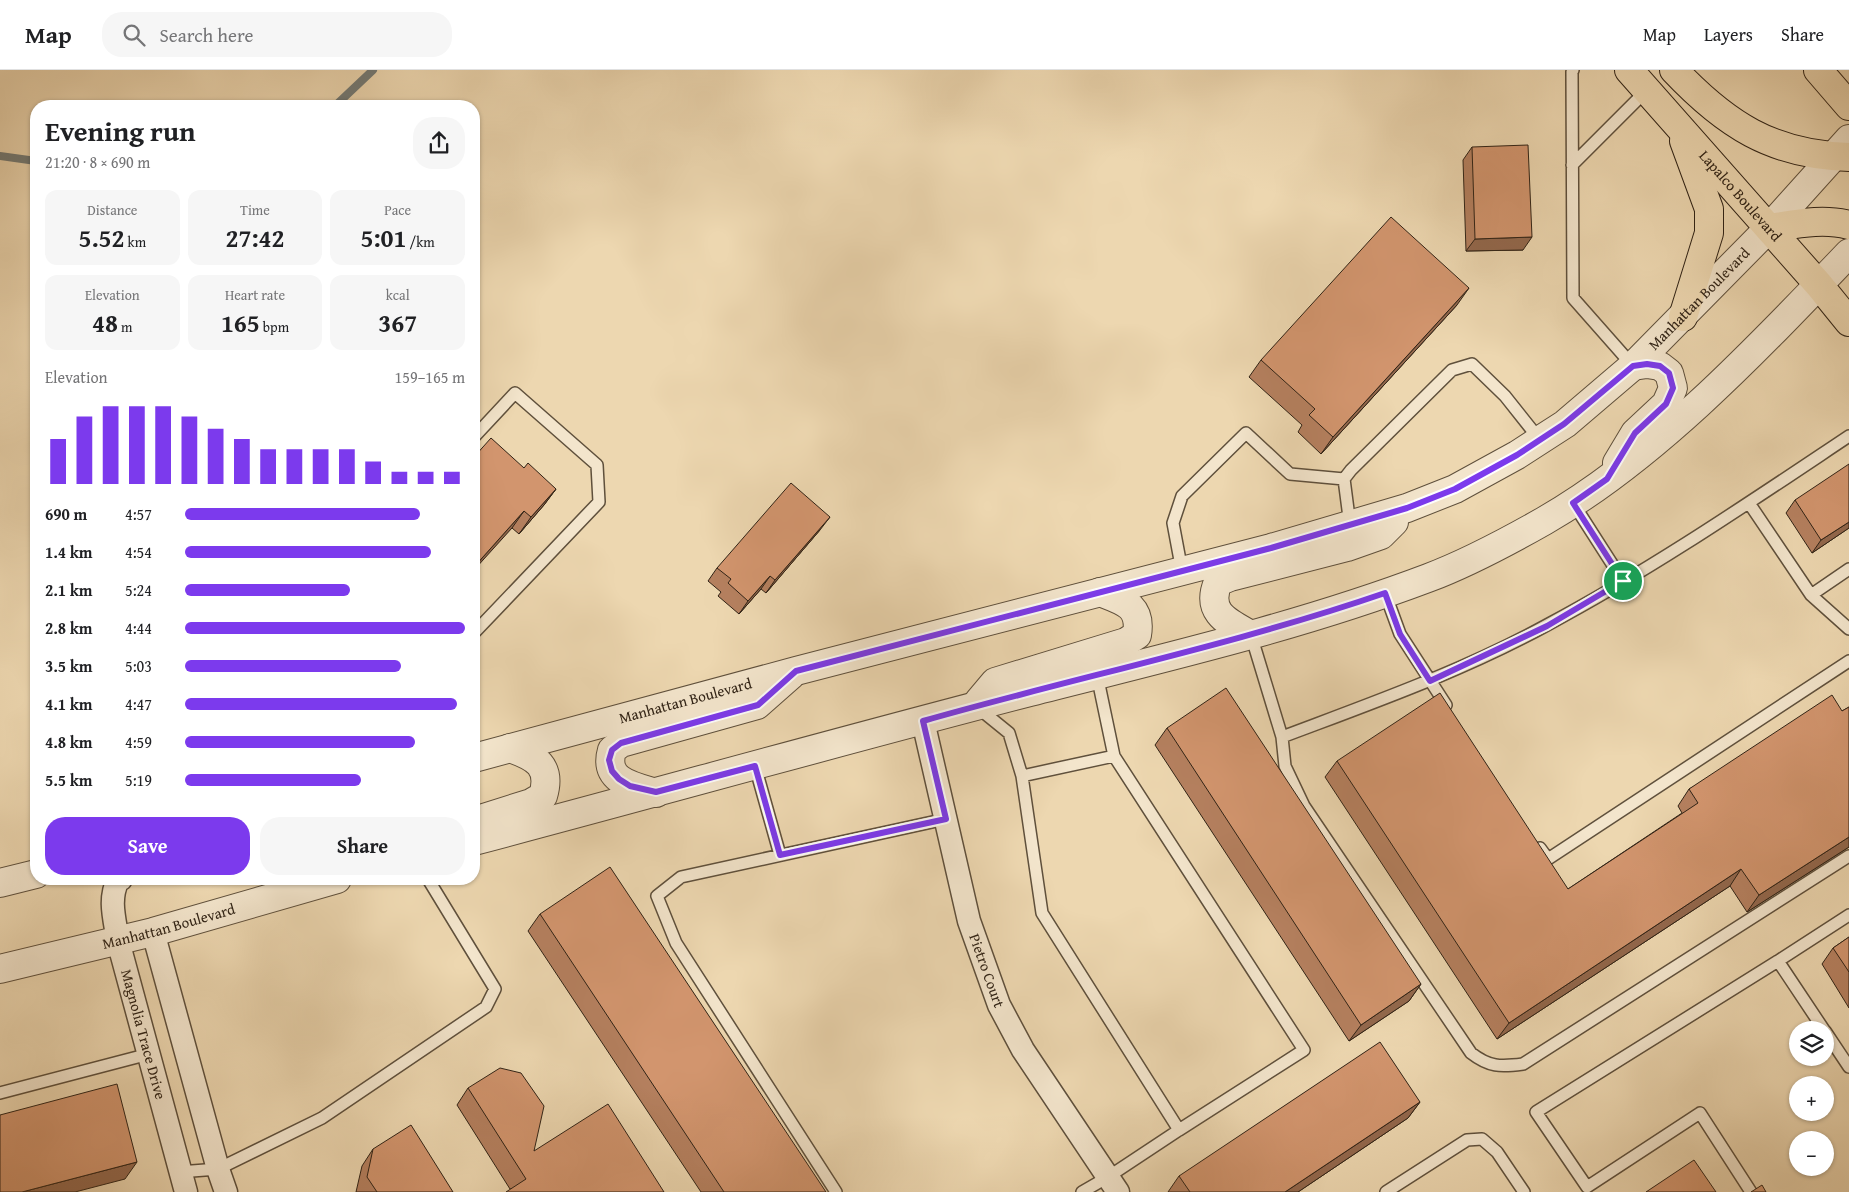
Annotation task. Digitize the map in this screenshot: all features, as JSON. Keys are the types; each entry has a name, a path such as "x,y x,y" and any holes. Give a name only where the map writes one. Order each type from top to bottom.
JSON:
{"main road":[{"name":"Lapalco Boulevard","path":"1629,70 1819,285 1849,322"},
{"path":"1674,70 1698,96 1730,122 1761,139 1801,151 1844,151"},
{"path":"1818,70 1849,106"},
{"path":"1677,124 1709,209 1710,233 1683,317"},
{"path":"1769,228 1814,222 1849,225"}],"street":[{"name":"Manhattan Boulevard","path":"480,756 1350,525 1407,508 1455,489 1517,455 1564,424 1633,366 1844,151"},
{"path":"480,839 975,706 1250,635 1326,614 1431,577 1503,544 1573,503 1607,479 1665,434 1732,371 1849,253"},
{"path":"1607,479 1635,433 1666,404 1673,388 1669,373 1660,366 1647,364 1633,366"},
{"path":"1250,635 1224,620 1218,612 1214,602 1218,582 1230,577 1347,547 1381,535 1407,508"},
{"path":"975,706 995,682 1126,642 1137,635 1139,625 1137,615 1127,603 1100,592"},
{"path":"656,792 630,786 619,779 612,771 609,760 612,750 621,743 758,705 796,671"},
{"name":"Pietro Court","path":"923,721 969,922 999,1005 1023,1050 1113,1185"},
{"path":"480,819 531,803 543,796 546,786 546,774 540,764 531,755 510,748"},
{"path":"0,883 30,876"},
{"name":"Magnolia Trace Drive","path":"116,885 113,890 112,906 118,941 182,1182"},
{"name":"Manhattan Boulevard","path":"0,969 154,932 316,885"},
{"path":"154,932 218,1169 226,1192"}],"lane":[{"path":"1573,70 1573,298 1633,366"},
{"path":"1572,165 1647,90"},
{"path":"1350,525 1344,479 1452,370 1472,364 1506,396 1540,440"},
{"path":"480,431 515,393 597,465 599,502 480,627"},
{"path":"1182,571 1173,524 1182,496 1246,433 1290,474 1344,479"},
{"path":"1282,737 1430,681 1547,626 1695,538 1849,436"},
{"path":"1573,503 1623,581"},
{"path":"1749,503 1811,595 1849,630"},
{"path":"1811,595 1849,569"},
{"path":"1385,593 1400,634 1452,713"},
{"path":"1250,635 1282,737 1285,766 1304,806 1472,1053 1484,1062 1503,1067 1523,1064 1849,856"},
{"path":"1532,835 1548,859 1849,661"},
{"path":"1082,1192 1113,1185 1178,1130 1304,1050 1114,756 1096,675"},
{"path":"975,706 1009,733 1022,776 1042,913 1178,1130"},
{"path":"1022,776 1114,756"},
{"path":"755,766 780,855"},
{"path":"836,1192 676,943 657,896 681,877 946,819"},
{"path":"182,1182 218,1169 322,1118 486,1007 495,989 432,885"},
{"path":"1751,1192 1700,1113 1587,1187 1536,1112 1849,915"},
{"path":"1778,961 1818,1021"},
{"path":"1834,1044 1849,1067"},
{"path":"0,1093 148,1054"},
{"path":"1386,1192 1467,1140 1482,1139 1498,1152 1524,1192"}],"building":[{"path":"1528,145 1532,237 1475,239 1472,147"},
{"path":"1391,217 1469,288 1333,437 1309,415 1315,409 1261,360"},
{"path":"491,438 524,468 528,463 556,489 531,517 524,511 480,560 480,450"},
{"path":"1849,464 1849,522 1821,540 1795,500"},
{"path":"791,483 830,517 775,580 770,576 748,601 728,583 731,579 717,568"},
{"path":"1226,688 1421,984 1361,1025 1167,728"},
{"path":"1440,693 1568,889 1698,803 1689,789 1832,695 1842,711 1849,707 1849,837 1759,895 1741,869 1509,1023 1337,761"},
{"path":"610,867 826,1192 724,1192 540,914"},
{"path":"1849,937 1849,972 1833,948"},
{"path":"1380,1042 1420,1102 1285,1192 1190,1192 1179,1176"},
{"path":"500,1068 521,1073 544,1106 534,1151 608,1104 664,1192 506,1192 526,1179 468,1088"},
{"path":"117,1084 137,1162 22,1192 0,1192 0,1115"},
{"path":"411,1125 453,1192 377,1192 367,1177 373,1149"},
{"path":"1694,1160 1716,1192 1646,1192"},
{"path":"1762,1185 1766,1192 1751,1192"}],"waterway":[{"path":"341,100 373,70"},
{"path":"0,156 30,160"}],"route":[{"path":"1647,364 1660,366 1669,373 1673,388 1666,404 1635,433 1607,479 1573,503 1623,581 1547,626 1430,681 1400,634 1385,593 1326,614 923,721 946,819 780,855 755,766 656,792 630,786 619,779 612,771 609,760 612,750 621,743 758,705 796,671 1271,548 1407,508 1455,489 1517,455 1564,424 1633,366 1647,364"}]}
